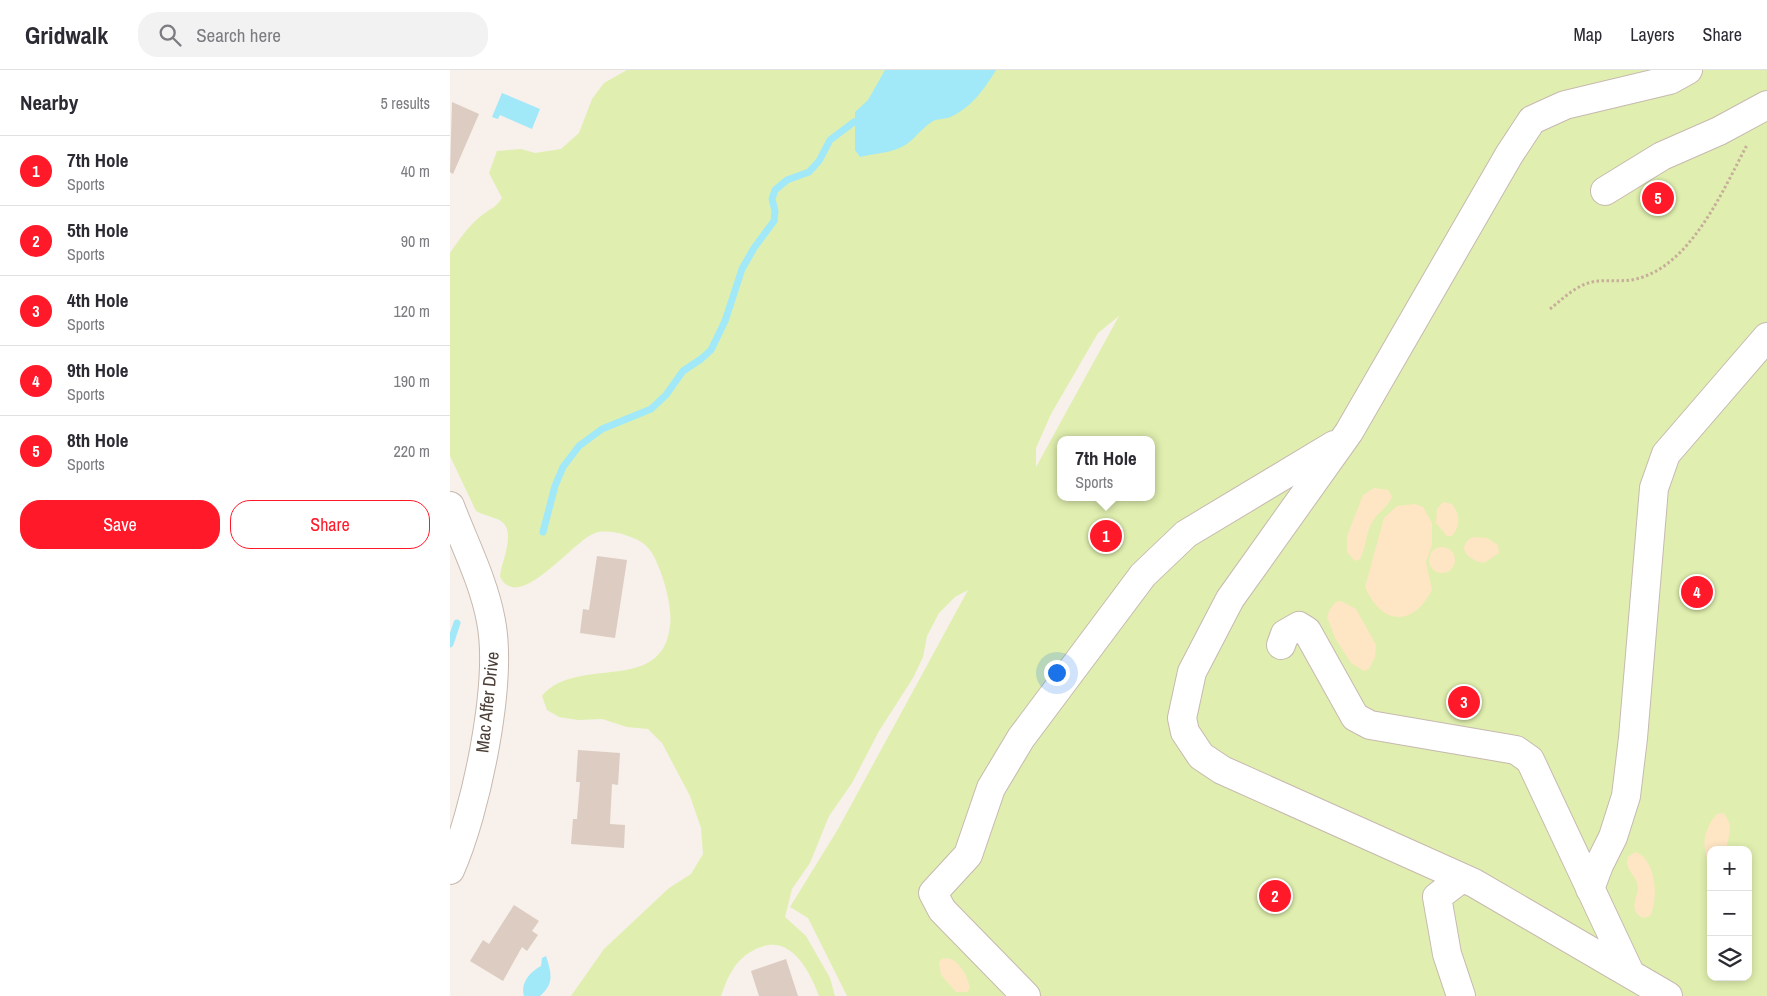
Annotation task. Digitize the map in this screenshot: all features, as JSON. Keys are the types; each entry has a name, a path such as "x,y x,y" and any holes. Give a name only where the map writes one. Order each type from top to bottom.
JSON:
{"street":[{"path":"1668,996 1462,878 1222,770 1201,756 1186,732 1182,718 1192,672 1230,600 1343,440 1509,155 1532,120 1565,106 1670,80 1688,70"},
{"path":"1605,191 1662,156 1719,131 1767,105"},
{"path":"1590,889 1613,837 1626,796 1633,738 1654,488 1666,454 1767,337"},
{"path":"1026,996 942,910 933,893 968,855 991,788 1021,738 1143,575 1186,534 1343,440"},
{"name":"Mac Affer Drive","path":"450,506 489,612 494,655 494,674 484,749 464,830 450,870"},
{"path":"1282,644 1285,634 1298,626 1307,631 1355,717 1370,725 1516,750 1530,760 1630,973"},
{"path":"1461,996 1447,954 1437,897 1462,878"}],"path":[{"path":"1550,309 1574,288 1596,282 1636,279 1660,269 1685,247 1705,224 1749,140"}],"green space":[{"path":"627,70 1767,70 1767,996 847,996 808,918 790,907 838,829 968,590 955,597 939,613 927,636 923,657 913,678 879,731 852,783 829,816 810,863 792,889 785,917 806,936 830,978 835,996 819,996 810,976 797,957 789,950 780,946 770,945 754,950 740,960 734,967 721,996 571,996 604,949 669,888 691,874 703,854 701,828 690,796 662,743 648,729 627,727 602,719 578,720 559,717 547,710 542,696 557,684 576,677 635,668 652,661 664,647 670,626 670,609 666,588 652,553 644,544 622,534 598,532 586,538 552,567 527,584 516,587 507,585 500,577 508,540 506,526 501,521 476,511 450,456 450,253 472,224 502,198 489,173 497,151 521,149 535,153 561,149 579,133 592,99 604,83","holes":["1119,316 1036,467 1036,448 1051,414 1098,333"]}],"sand":[{"path":"1374,488 1388,490 1392,497 1372,522 1364,550 1360,559 1355,561 1347,552 1347,536 1363,495"},
{"path":"1443,502 1452,504 1457,512 1458,524 1452,536 1447,536 1436,523 1437,509"},
{"path":"1415,504 1423,507 1432,523 1432,545 1426,562 1432,590 1416,611 1407,616 1398,617 1389,615 1380,609 1372,600 1365,587 1384,518 1397,506"},
{"path":"1473,537 1487,538 1498,545 1499,553 1484,563 1473,560 1464,549 1467,541"},
{"path":"1442,547 1451,551 1455,560 1451,569 1442,573 1433,569 1429,560 1433,551"},
{"path":"1341,601 1356,609 1376,645 1375,657 1369,669 1364,671 1351,663 1335,638 1327,617 1330,609 1336,602"},
{"path":"1723,813 1728,821 1730,832 1728,846 1707,846 1707,858 1705,847 1706,834 1708,827 1717,814"},
{"path":"1635,852 1647,862 1654,880 1653,909 1650,916 1644,918 1635,911 1634,907 1638,888 1636,880 1627,865 1628,857"},
{"path":"948,958 956,962 965,974 970,988 967,992 956,992 941,975 939,963 941,959"}],"water":[{"path":"885,70 996,70 987,85 963,110 948,118 933,121 901,147 888,152 860,157 855,150 855,112 868,100"},
{"path":"502,93 540,109 532,129 500,115 498,119 492,117"},
{"path":"546,956 550,972 548,987 540,996 524,996 523,987 527,978 541,966 542,958"}],"building":[{"path":"452,102 479,114 453,174 450,172"},
{"path":"597,556 627,560 615,638 580,633 583,609 589,610"},
{"path":"578,750 620,753 618,785 612,784 610,824 625,825 624,848 571,844 573,819 577,819 580,782 576,782"},
{"path":"514,905 539,921 532,931 538,935 527,951 522,947 503,981 470,961 483,940 489,944"},
{"path":"786,959 798,996 759,996 751,971"}],"waterway":[{"path":"543,532 555,486 563,467 579,446 602,429 651,409 666,395 683,371 711,350 725,321 742,269 754,248 774,221 775,211 772,199 775,190 787,180 809,172 819,161 830,140 854,122"},
{"path":"450,644 457,623"}],"place":[{"name":"8th Hole","path":"1658,198"},
{"name":"7th Hole","path":"1106,536"},
{"name":"9th Hole","path":"1697,592"},
{"name":"4th Hole","path":"1464,702"},
{"name":"5th Hole","path":"1275,896"}]}
